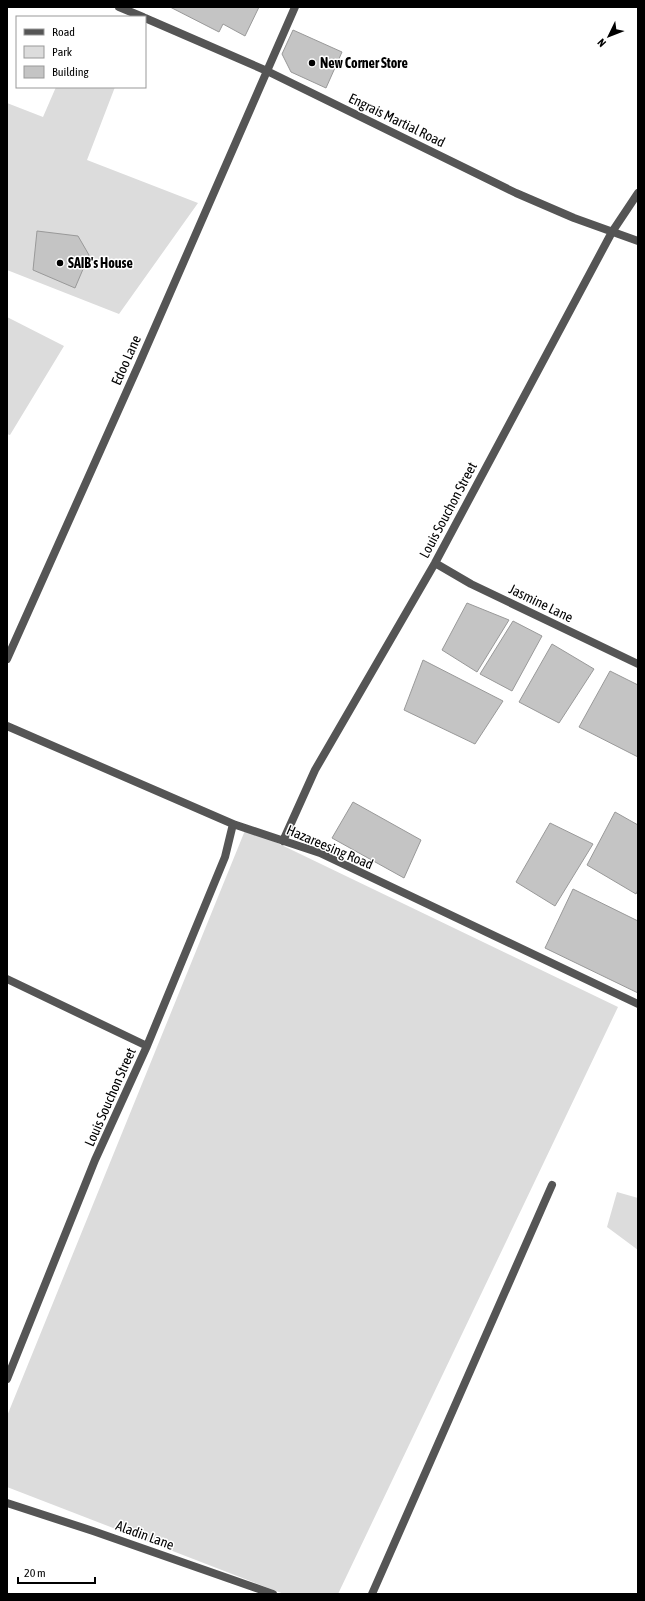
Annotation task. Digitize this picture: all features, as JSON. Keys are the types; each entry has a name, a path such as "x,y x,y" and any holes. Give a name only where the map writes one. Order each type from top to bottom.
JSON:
{"street":[{"name":"Engrais Martial Road","path":"119,7 139,16"},
{"name":"Edoo Lane","path":"7,659 136,371 295,7"},
{"name":"Engrais Martial Road","path":"146,19 267,71 516,193 574,218 638,241"},
{"name":"Louis Souchon Street","path":"283,841 315,770 434,563 612,232 638,193"},
{"name":"Jasmine Lane","path":"434,563 471,584 638,664"},
{"name":"Hazareesing Road","path":"7,726 234,824 320,853 638,1004"},
{"name":"Louis Souchon Street","path":"7,1379 95,1160 147,1046 225,857 234,824"},
{"path":"7,979 147,1046"},
{"path":"372,1594 552,1185"},
{"name":"Aladin Lane","path":"7,1503 93,1531 260,1592 273,1594"}],"green space":[{"path":"56,88 115,88 87,160 198,203 119,314 7,270 7,103 43,117"},
{"path":"7,317 64,346 10,435 7,434"},
{"path":"246,828 618,1007 338,1594 284,1594 7,1487 7,1416"},
{"path":"617,1192 638,1198 638,1250 607,1227"}],"building":[{"path":"170,7 259,7 245,36 223,24 219,32"},
{"name":"New Corner Store","path":"293,30 342,52 326,88 291,72 282,54"},
{"name":"SAIB's House","path":"37,231 78,236 89,255 75,288 33,270"},
{"path":"467,603 509,620 477,672 442,650"},
{"path":"513,621 542,636 512,691 480,674"},
{"path":"552,644 594,669 559,723 519,702"},
{"path":"423,660 503,701 475,744 404,710"},
{"path":"610,671 638,685 638,757 579,727"},
{"path":"353,802 421,840 404,878 332,838"},
{"path":"615,812 638,825 638,890 636,894 587,865"},
{"path":"550,823 593,844 555,906 516,882"},
{"path":"573,889 638,921 638,993 545,948"}],"place":[{"name":"New Corner Store","path":"312,63"},
{"name":"SAIB's House","path":"60,263"}]}
